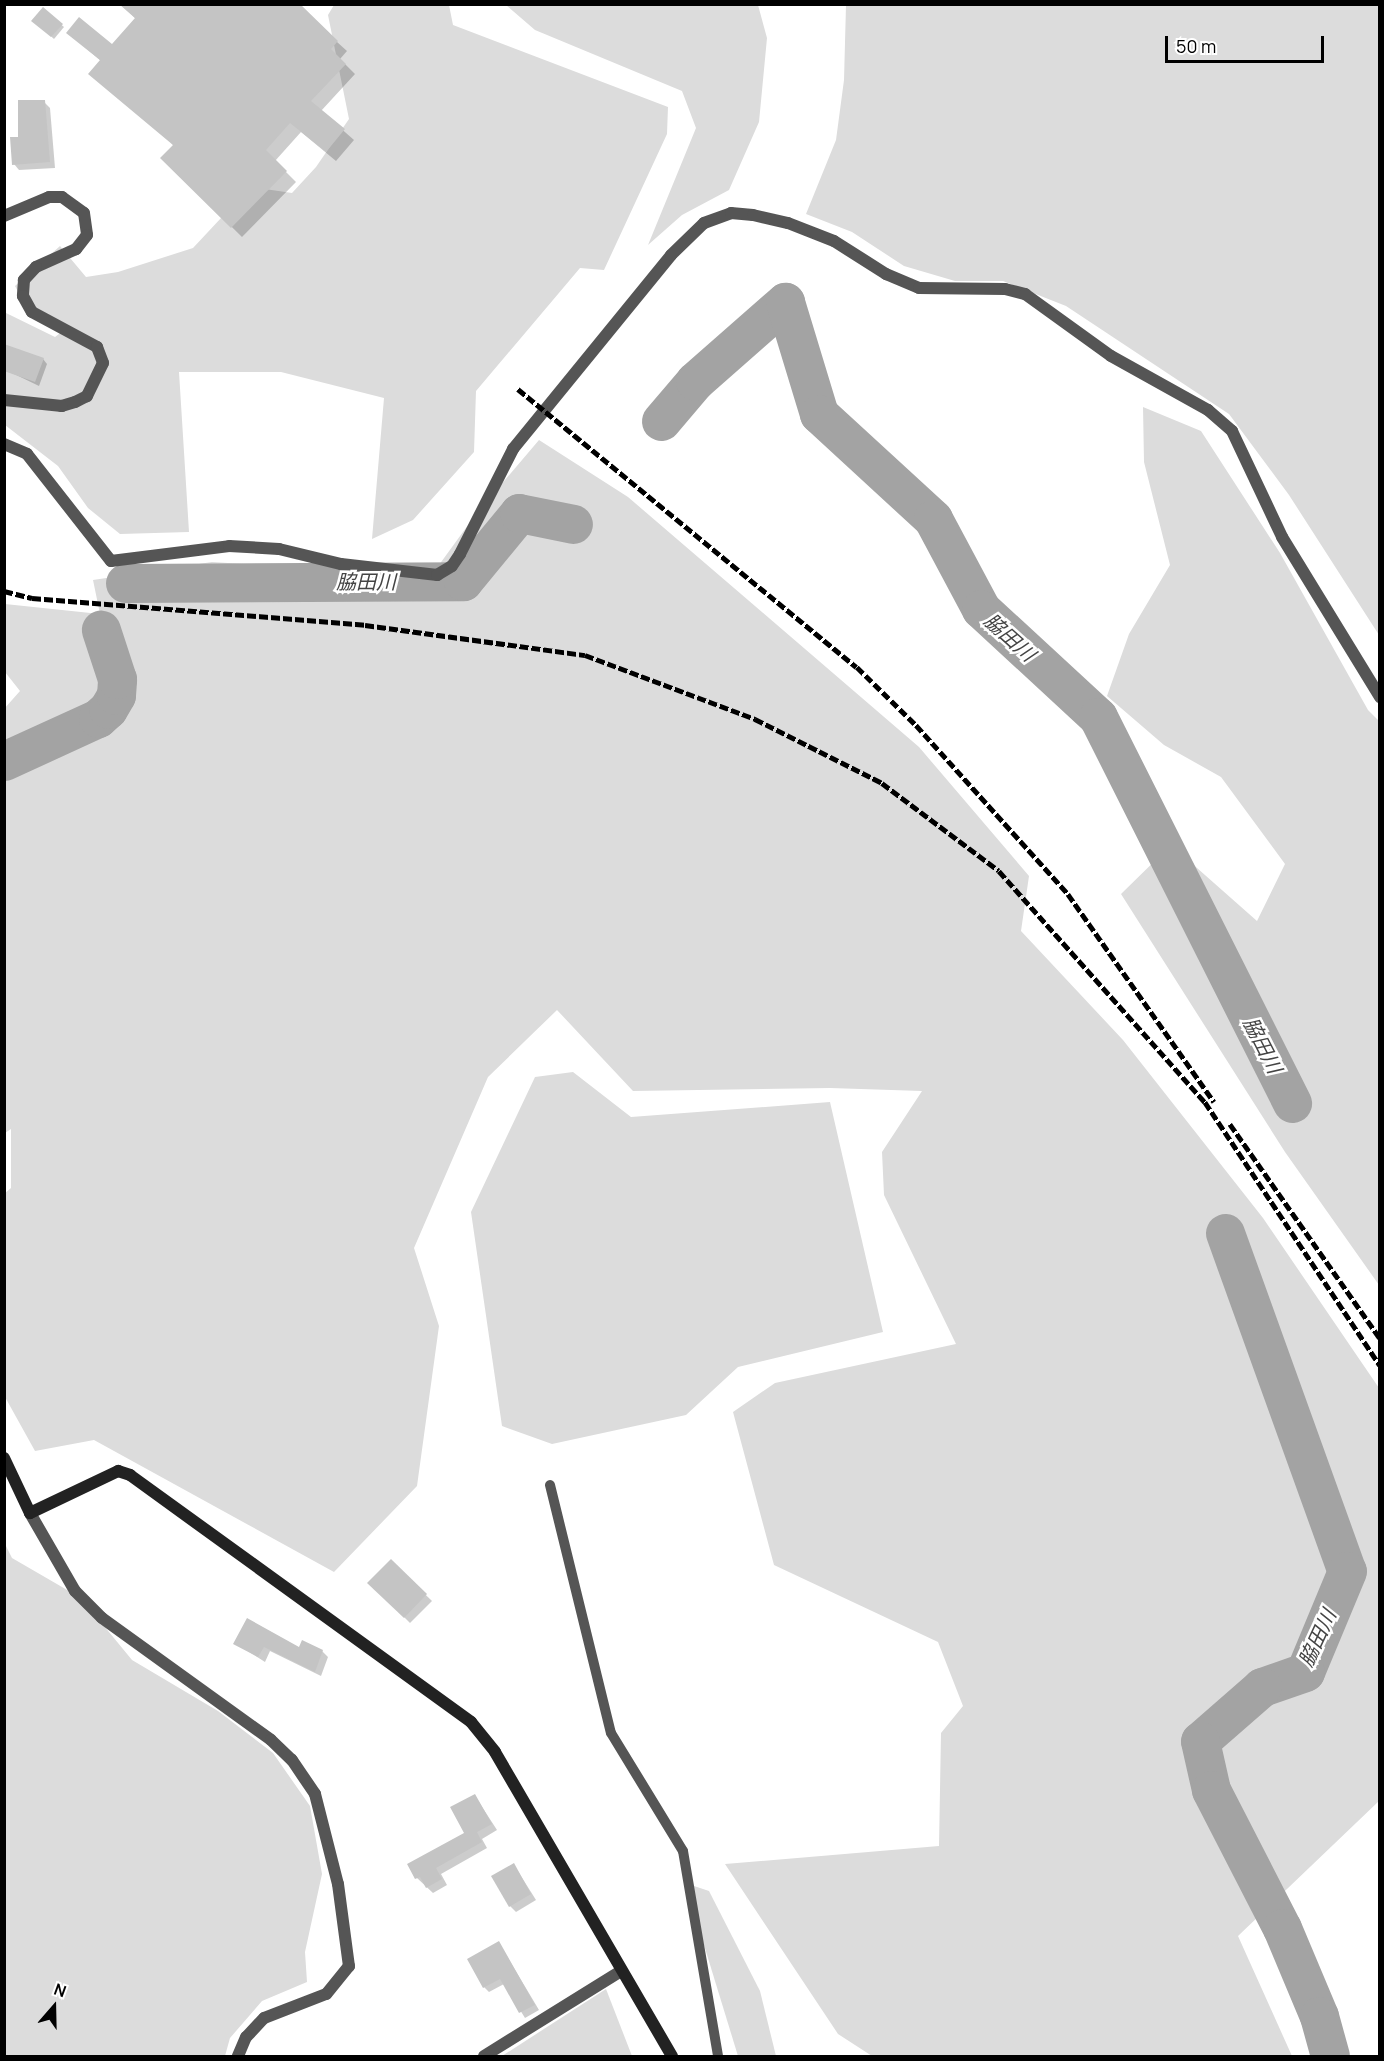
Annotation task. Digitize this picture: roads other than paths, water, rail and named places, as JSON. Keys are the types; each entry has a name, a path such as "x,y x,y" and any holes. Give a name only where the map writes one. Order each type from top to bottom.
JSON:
{"street":[{"path":"4,216 49,197 62,197 84,213 87,235 76,249 36,267 24,280 23,297 32,312 97,347 103,363 87,396 75,402 62,406 4,400"},
{"path":"4,444 27,454 111,561 229,546 279,549 341,564 437,575 452,566 460,554 513,449 671,255 704,223 731,213 753,215 788,223 834,241 886,274 919,288 1005,289 1025,294 1111,356 1208,410 1232,431 1282,537 1380,698"},
{"path":"4,1458 30,1513 75,1591 95,1611 271,1740 292,1760 315,1794 338,1884 349,1966 326,1994 264,2018 246,2037 238,2056"},
{"path":"30,1513 118,1471 130,1475 471,1722 495,1752 672,2056"},
{"path":"484,2056 621,1971"}],"lane":[{"path":"550,1485 611,1733 683,1851 718,2056"}],"waterway":[{"name":"脇田川","path":"661,421 695,381 785,302 819,414 933,519 981,609 1098,717 1292,1103"},
{"name":"脇田川","path":"125,583 463,581 519,513 573,524"},
{"name":"脇田川","path":"4,761 98,718 108,709 116,695 117,679 101,630"},
{"name":"脇田川","path":"1225,1233 1347,1571 1305,1672 1262,1687 1200,1741 1211,1790 1282,1928 1319,2016 1330,2056"}],"railway":[{"path":"518,389 857,667 916,725 1068,894 1214,1102"},
{"path":"4,591 32,598 365,625 585,655 755,719 882,783 999,871 1205,1102 1380,1365"},
{"path":"1230,1124 1380,1338"}]}
